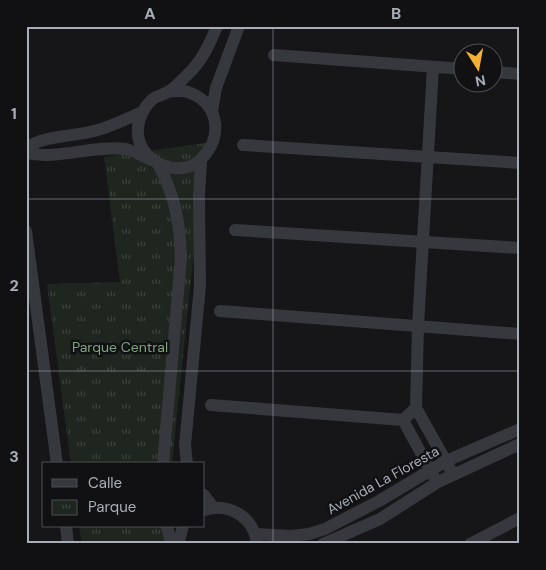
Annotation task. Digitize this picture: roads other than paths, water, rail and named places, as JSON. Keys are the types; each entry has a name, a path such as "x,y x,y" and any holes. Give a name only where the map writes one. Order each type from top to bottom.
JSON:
{"street":[{"path":"163,462 181,258 180,229 174,200 154,162 141,146 137,129 142,112 153,99 169,92 194,68 205,52 217,26"},
{"path":"26,152 40,156 109,148 128,150 167,168 184,168 201,161 212,147 216,131 212,111 216,88 239,26"},
{"path":"274,55 454,68"},
{"path":"433,67 418,326 416,408 453,474"},
{"path":"504,73 520,74"},
{"path":"169,92 186,92 202,100 212,111"},
{"path":"26,148 35,142 93,131 119,123 142,112"},
{"path":"243,145 520,163"},
{"path":"187,462 185,445 200,286 199,196 201,161"},
{"path":"235,230 520,248"},
{"path":"26,231 58,462"},
{"path":"220,311 520,334"},
{"path":"211,405 402,420 416,408"},
{"path":"402,420 438,482"},
{"name":"Avenida La Floresta","path":"256,539 309,534 325,529 379,501 446,461 520,429"},
{"name":"Avenida La Floresta","path":"323,544 380,519 453,474 520,444"},
{"path":"209,509 231,509 246,518 256,539"},
{"path":"470,544 486,540 520,518"},
{"path":"66,528 68,544"},
{"path":"167,528 171,544"},
{"path":"178,544 182,528"}],"park label":[{"name":"Parque Central","path":"120,347"}]}
